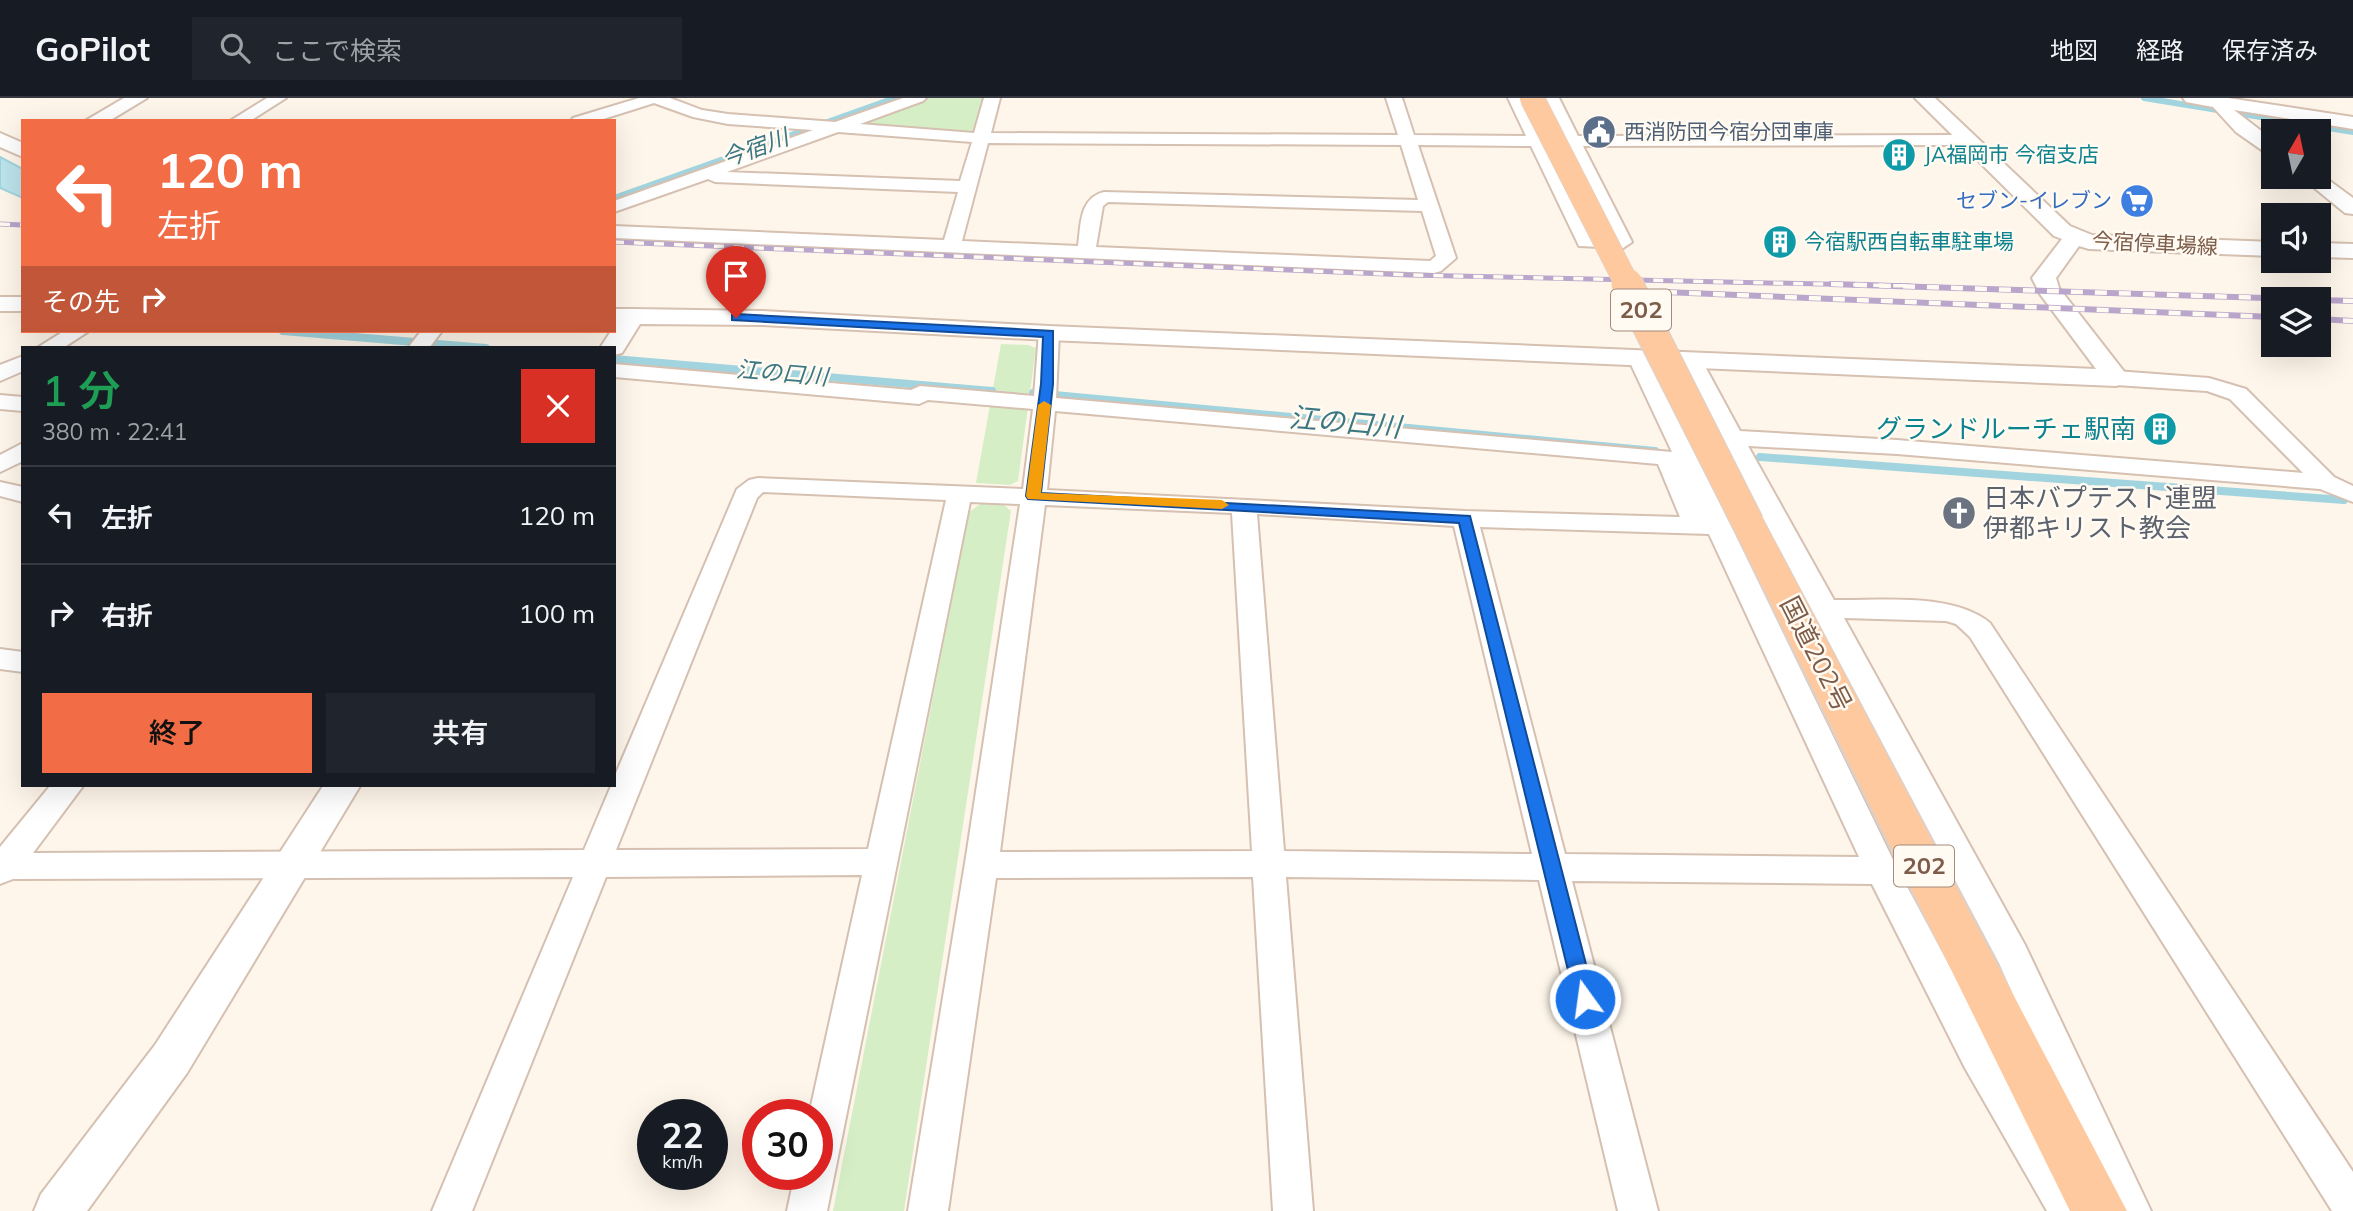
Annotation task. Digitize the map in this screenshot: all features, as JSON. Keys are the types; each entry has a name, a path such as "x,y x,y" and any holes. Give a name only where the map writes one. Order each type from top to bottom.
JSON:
{"highway":[{"name":"国道202号","path":"1532,98 1722,525 2099,1211"}],"street":[{"path":"98,119 138,98"},
{"path":"241,119 278,98"},
{"path":"586,119 655,98 699,114 728,120 982,138 1964,140"},
{"path":"616,206 918,98"},
{"path":"951,247 992,98"},
{"path":"616,232 1434,267 1446,258 1405,139 1394,98"},
{"path":"1516,98 1534,141 1586,242 1623,242 1550,98"},
{"name":"今宿停車場線","path":"1924,98 1964,140 2062,231 2074,238 2111,244 2261,249"},
{"path":"2192,98 2223,107 2353,123"},
{"path":"2223,107 2261,139"},
{"path":"0,139 19,157"},
{"path":"702,177 967,187"},
{"path":"2327,189 2353,208"},
{"path":"1086,252 1094,204 1104,197 1428,206"},
{"path":"2074,238 2044,278 2048,289 2116,378"},
{"path":"2331,250 2353,251"},
{"path":"0,304 21,304"},
{"path":"614,346 623,316 762,318 1049,333 2116,378 2209,385 2238,394 2325,482"},
{"path":"52,346 75,333"},
{"path":"928,1211 983,865 1046,394 1049,333"},
{"path":"1638,356 1722,525 1882,871 1979,1056 2070,1211"},
{"path":"1690,359 2013,956 2132,1211"},
{"path":"0,374 21,363"},
{"path":"616,370 919,397 920,393 1046,394 1667,458 1722,525"},
{"path":"0,402 21,404"},
{"path":"1683,450 1898,447 2325,482 2353,495"},
{"path":"0,465 21,451"},
{"path":"452,1211 746,494 758,485 1244,506 1465,519 1722,525"},
{"path":"0,489 21,494"},
{"path":"831,1099 960,493"},
{"path":"1244,506 1293,1211"},
{"path":"1465,519 1638,1211"},
{"path":"1825,608 1947,612 1966,618 1980,631 2353,1208"},
{"path":"0,659 21,662"},
{"path":"1,868 67,787"},
{"path":"58,1211 171,1059 341,787"},
{"path":"1,868 295,863 594,865 881,862"},
{"path":"983,865 1268,863 1882,871"},
{"path":"807,1211 812,1190"}],"green space":[{"path":"918,98 993,98 981,138 837,128"},
{"path":"1001,344 1036,348 1018,481 1010,485 976,483"},
{"path":"982,503 1003,504 1011,511 904,1211 833,1211 969,512"}],"water":[{"path":"0,157 21,168 21,197 0,188"}],"waterway":[{"name":"今宿川","path":"616,197 895,98"},
{"path":"2144,98 2353,132"},
{"name":"江の口川","path":"307,333 462,346"},
{"name":"江の口川","path":"616,359 992,391"},
{"name":"江の口川","path":"1033,393 1655,451"},
{"path":"1760,457 2344,500"}],"railway":[{"path":"0,224 21,225"},
{"path":"616,242 1409,275 1857,285"},
{"path":"1831,284 1857,285"},
{"path":"1857,285 1910,286"},
{"path":"1857,285 2261,298"},
{"path":"1665,292 2261,317"},
{"path":"2331,300 2353,301"},
{"path":"2331,320 2353,321"}],"slow traffic":[{"path":"1044,405 1033,496 1222,505"}],"place":[{"name":"西消防団今宿分団車庫","path":"1599,132"},
{"name":"JA福岡市 今宿支店","path":"1899,155"},
{"name":"セブン-イレブン","path":"2137,201"},
{"name":"今宿駅西自転車駐車場","path":"1780,242"},
{"name":"グランドルーチェ駅南","path":"2160,429"},
{"name":"日本バプテスト連盟 伊都キリスト教会","path":"1959,513"}],"route":[{"path":"736,318 1049,333 1047,384 1033,496 1465,519 1585,999"}]}
